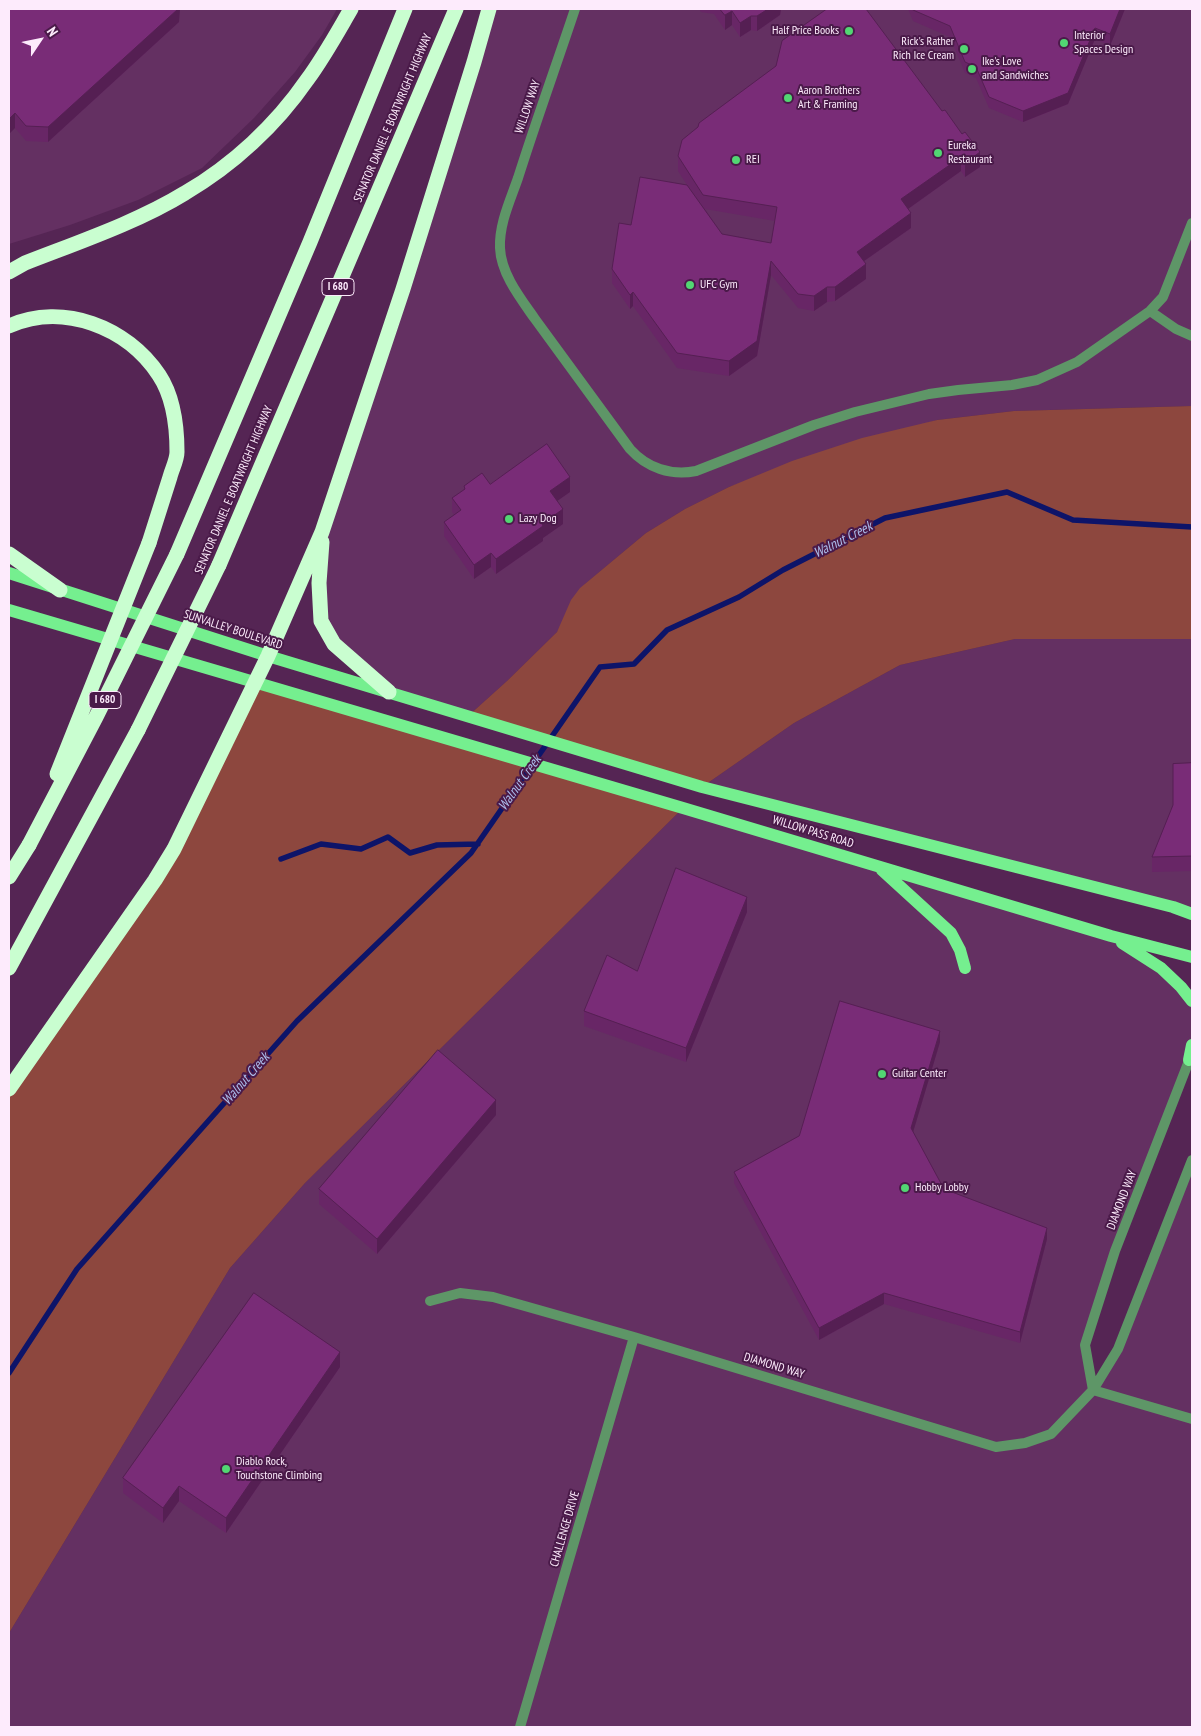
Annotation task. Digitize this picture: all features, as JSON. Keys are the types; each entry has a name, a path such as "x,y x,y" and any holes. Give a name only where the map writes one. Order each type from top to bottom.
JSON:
{"highway":[{"path":"9,272 24,263 143,215 185,194 231,162 278,117 307,81 330,47 351,9"},
{"name":"I 680","path":"9,877 96,717 177,554 310,242 405,9"},
{"name":"SENATOR DANIEL E BOATWRIGHT HIGHWAY","path":"9,968 138,730 219,565 456,9"},
{"path":"9,1088 155,880 174,849 268,656 322,532 403,289 489,9"},
{"path":"9,326 43,317 72,318 100,325 116,333 136,348 159,376 167,392 173,409 177,454 149,543 28,845"},
{"path":"322,532 319,583 321,620 334,644 389,692"},
{"path":"9,554 60,590"}],"main road":[{"name":"SUNVALLEY BOULEVARD","path":"9,573 450,712"},
{"path":"9,610 255,682"},
{"name":"WILLOW PASS ROAD","path":"255,682 1111,936 1192,957"},
{"name":"WILLOW PASS ROAD","path":"450,712 702,787 1164,904 1192,914"},
{"path":"878,866 951,933 960,950 965,968"},
{"path":"1111,936 1161,968 1181,987 1192,1001"},
{"path":"1190,1056 1192,1045"}],"street":[{"name":"WILLOW WAY","path":"575,9 541,105 506,214 501,232 500,250 503,266 522,300 630,449 638,458 651,466 666,471 684,473 710,467 806,428 875,406 930,394 1012,385 1037,380 1077,362 1150,311 1163,298 1192,223"},
{"path":"1150,311 1176,329 1192,336"},
{"name":"DIAMOND WAY","path":"1093,1390 1085,1345 1115,1251 1190,1056"},
{"name":"DIAMOND WAY","path":"430,1301 460,1293 493,1297 634,1337 996,1446 1025,1443 1051,1434 1093,1390 1118,1349 1192,1160"},
{"name":"CHALLENGE DRIVE","path":"520,1727 634,1337"},
{"path":"1093,1390 1192,1419"}],"shaded area":[{"path":"9,9 337,9 322,35 295,72 254,118 202,168 138,200 70,225 9,244"},
{"path":"489,9 1192,9 1192,406 1014,411 937,420 729,487 685,509 646,533 585,584 557,632 467,717 389,692 334,644 319,583 322,532"},
{"path":"1192,406 1192,639 1015,639 900,665 794,723 702,787 467,717 557,632 571,600 580,588 646,533 685,509 729,487 792,461 862,438 937,420 1014,411"},
{"path":"1015,639 1192,639 1192,914 702,787 794,723 900,665"},
{"path":"255,682 683,808 305,1183 230,1268 9,1633 9,1089 155,880"},
{"path":"683,808 1111,936 1161,968 1192,1001 1192,1045 1085,1345 1093,1389 1118,1349 1192,1160 1192,1727 9,1727 9,1633 230,1268 305,1183"}],"building":[{"path":"9,9 178,9 48,127 26,126 15,113 9,119"},
{"path":"720,9 768,9 740,23 732,11 725,15"},
{"path":"827,9 866,9 942,111 945,110 962,134 965,132 980,152 965,163 961,157 901,199 911,213 857,252 866,264 835,287 827,287 814,296 798,294 771,261 757,341 729,361 677,353 633,292 630,295 612,269 619,223 631,225 640,177 687,185 722,234 771,243 777,207 703,195 678,156 682,140 698,127 699,123 776,66 782,41"},
{"path":"913,9 1120,9 1110,34 1095,28 1068,93 1023,111 989,97 976,67 965,62 950,26"},
{"name":"Lazy Dog","path":"547,444 570,477 550,491 563,509 542,524 543,526 496,559 491,553 474,565 444,522 461,510 452,498 465,489 464,486 482,473 490,484"},
{"path":"1192,763 1192,856 1152,857 1173,805 1173,764"},
{"path":"676,868 747,897 686,1048 584,1011 607,955 637,971"},
{"path":"840,1001 940,1031 911,1128 944,1189 1047,1228 1020,1332 884,1293 819,1328 734,1172 799,1136"},
{"path":"438,1050 496,1100 377,1239 319,1189"},
{"path":"254,1293 340,1352 226,1518 179,1486 163,1508 123,1478"}],"waterway":[{"name":"Walnut Creek","path":"9,1373 77,1269 297,1021 471,853 600,667 634,664 667,630 739,597 783,570 885,518 1007,492 1073,520 1192,527"},
{"path":"281,859 321,844 361,849 388,837 410,853 437,845 478,844"}],"place":[{"name":"Half Price Books","path":"849,31"},
{"name":"Interior Spaces Design","path":"1064,43"},
{"name":"Rick's Rather Rich Ice Cream","path":"964,49"},
{"name":"Ike's Love and Sandwiches","path":"972,69"},
{"name":"Aaron Brothers Art & Framing","path":"788,98"},
{"name":"Eureka Restaurant","path":"938,153"},
{"name":"REI","path":"736,160"},
{"name":"UFC Gym","path":"690,285"},
{"name":"Lazy Dog","path":"509,519"},
{"name":"Guitar Center","path":"882,1074"},
{"name":"Hobby Lobby","path":"905,1188"},
{"name":"Diablo Rock, Touchstone Climbing","path":"226,1469"}]}
